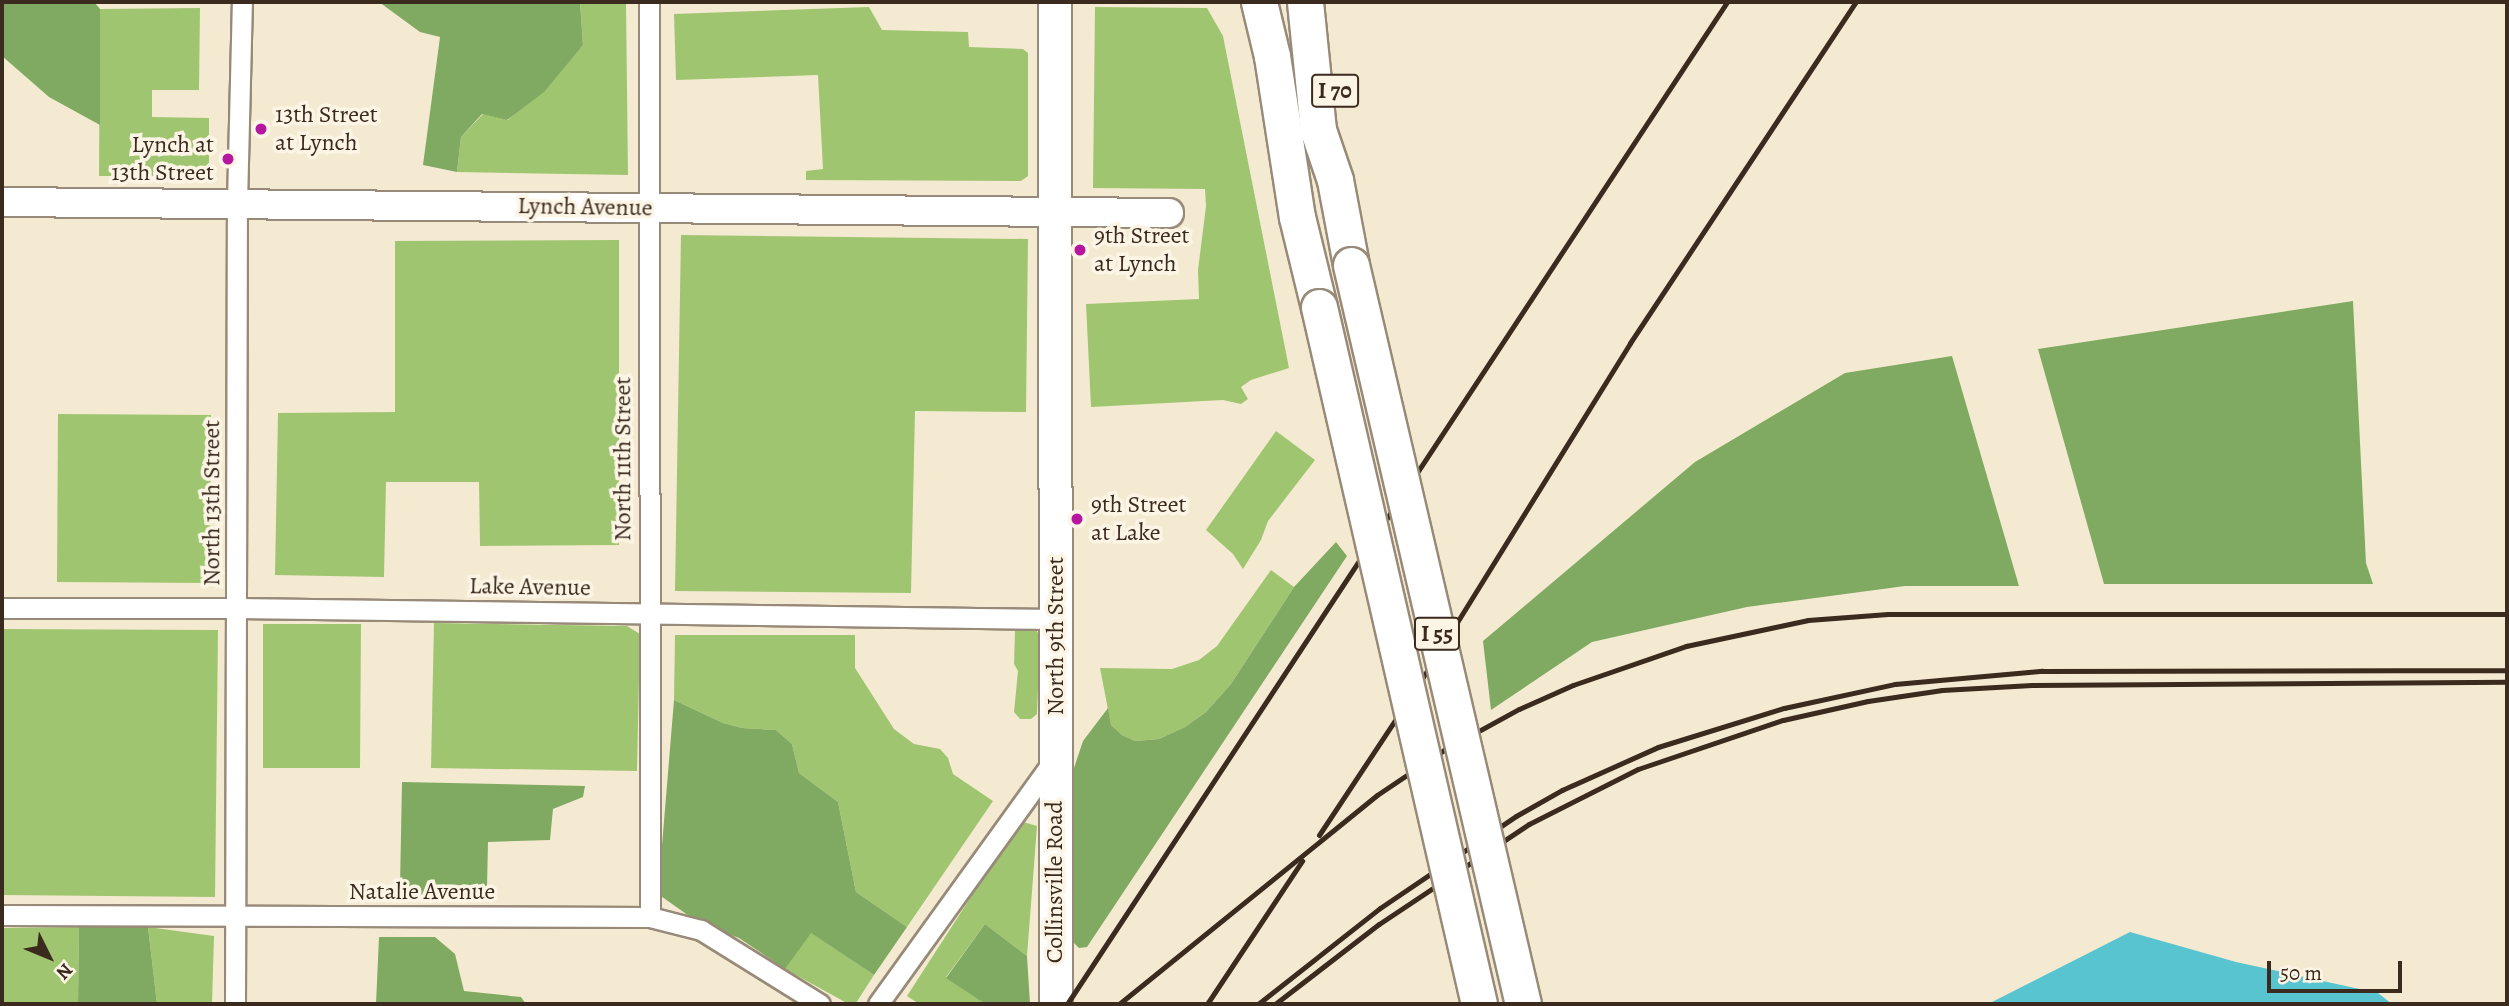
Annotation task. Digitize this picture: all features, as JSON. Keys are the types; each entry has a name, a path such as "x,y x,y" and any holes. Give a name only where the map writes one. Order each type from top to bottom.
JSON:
{"highway":[{"path":"1259,2 1272,56"},
{"name":"I 55","path":"1276,2 1272,56 1297,217 1479,1004"},
{"name":"I 55","path":"1305,2 1316,121 1335,180 1351,265 1523,1004"},
{"name":"I 70","path":"1330,2 1338,125 1335,180"}],"main road":[{"name":"North 9th Street","path":"1055,2 1055,760"},
{"name":"Collinsville Road","path":"1055,760 1056,1004"}],"street":[{"name":"North 13th Street","path":"234,1004 237,203 242,2"},
{"name":"North 11th Street","path":"649,2 647,207 650,917"},
{"name":"Lynch Avenue","path":"2,202 1169,213"},
{"name":"Lake Avenue","path":"2,608 236,608 1057,618"},
{"path":"878,1004 1055,760"},
{"name":"Natalie Avenue","path":"2,915 650,917 701,930 820,1004"}],"green space":[{"path":"2,2 94,2 100,9 100,125 49,97 2,56"},
{"path":"379,2 580,2 583,45 544,92 507,120 482,114 461,137 457,172 423,165 440,37 420,32"},
{"path":"580,2 626,2 628,175 457,172 461,137 483,114 508,120 583,45"},
{"path":"869,7 882,30 968,32 969,47 1023,49 1028,53 1028,176 1021,181 806,180 806,171 823,169 818,75 676,80 674,14"},
{"path":"1095,7 1207,8 1223,36 1289,368 1251,380 1241,387 1248,399 1241,404 1223,400 1091,407 1086,304 1199,299 1198,270 1206,206 1205,189 1093,188"},
{"path":"200,8 199,90 152,90 152,117 209,118 209,176 99,176 100,9"},
{"path":"681,235 1028,239 1026,412 915,411 911,593 675,591"},
{"path":"619,240 619,545 480,546 479,482 386,482 384,577 275,575 278,413 395,412 395,241"},
{"path":"2353,301 2366,563 2373,584 2104,584 2038,349"},
{"path":"1952,356 2019,586 1905,586 1747,607 1592,642 1491,710 1483,641 1695,462 1845,373"},
{"path":"58,414 211,415 210,583 57,582"},
{"path":"1276,431 1315,460 1268,521 1261,540 1243,569 1233,554 1206,530"},
{"path":"1336,542 1347,556 1087,947 1079,948 1072,941 1071,777 1083,741 1108,708 1111,725 1122,735 1135,741 1159,739 1185,727 1206,712 1231,684 1294,587"},
{"path":"1271,570 1294,587 1231,684 1206,712 1185,727 1159,739 1135,741 1122,735 1111,725 1100,668 1172,669 1199,660 1217,646"},
{"path":"434,623 627,626 640,634 637,771 431,768"},
{"path":"263,624 361,624 360,768 263,768"},
{"path":"1021,628 1036,630 1040,636 1037,714 1031,719 1020,719 1014,712 1018,671 1014,664 1015,631"},
{"path":"2,629 218,630 215,897 2,895"},
{"path":"675,635 855,635 855,668 894,729 914,744 940,749 948,758 953,774 993,801 907,927 856,892 838,802 799,773 792,744 776,730 742,728 723,723 674,700"},
{"path":"674,700 723,723 742,728 776,730 792,744 799,773 838,802 856,892 907,927 874,975 811,933 785,969 739,938 699,923 658,894"},
{"path":"402,782 585,786 583,797 553,809 550,840 488,842 487,888 444,890 422,898 400,887"},
{"path":"1020,821 1037,826 1027,956 985,924 946,977 985,1004 919,1004 907,996"},
{"path":"985,924 1027,956 1030,1004 985,1004 946,978"},
{"path":"79,927 78,1004 2,1004 2,928"},
{"path":"79,927 148,927 157,1004 78,1004"},
{"path":"148,927 214,936 212,1004 157,1004"},
{"path":"810,932 874,975 856,1003 845,1002 785,969"},
{"path":"379,937 435,937 455,954 464,991 521,997 526,1004 376,1004"}],"water":[{"path":"2130,932 2236,962 2378,993 2392,1004 1988,1004"}],"railway":[{"path":"1067,1004 1727,2"},
{"path":"1319,835 1415,690 1630,343 1856,2"},
{"path":"1119,1004 1377,795 1444,750 1519,709 1573,685 1686,646 1808,620 1888,614 2507,614"},
{"path":"1258,1004 1380,908 1516,816 1562,790 1658,747 1784,708 1895,684 2042,671 2507,670"},
{"path":"1275,1004 1379,924 1529,824 1638,769 1783,720 1868,701 1942,690 2032,685 2507,682"},
{"path":"1207,1004 1302,861"}],"place":[{"name":"13th Street at Lynch","path":"261,129"},
{"name":"Lynch at 13th Street","path":"228,159"},
{"name":"9th Street at Lynch","path":"1080,250"},
{"name":"9th Street at Lake","path":"1077,519"}]}
